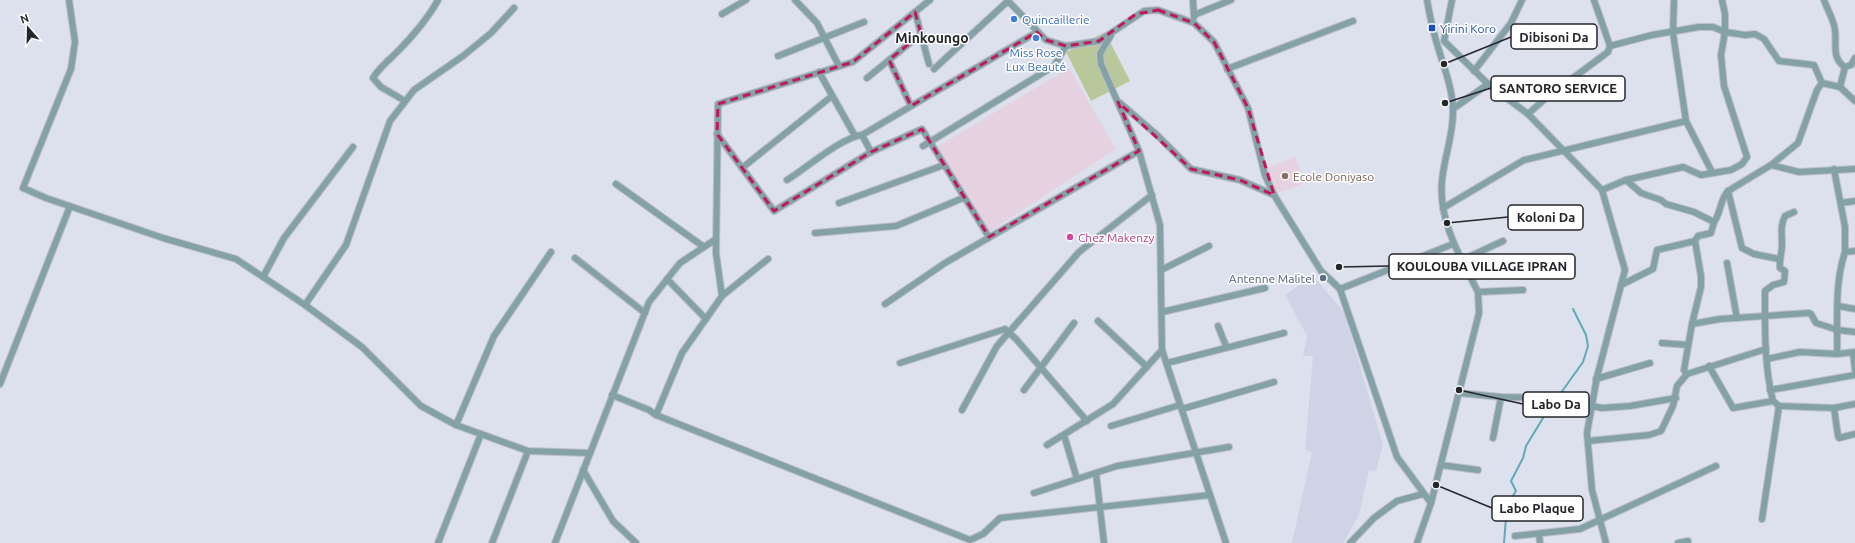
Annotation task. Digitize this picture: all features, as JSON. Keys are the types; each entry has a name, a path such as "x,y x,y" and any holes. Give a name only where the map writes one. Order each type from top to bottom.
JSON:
{"street":[{"path":"69,0 75,42 71,69 23,188 163,238 236,259 305,305 362,347 421,406 456,425 528,451 590,453"},
{"path":"405,101 381,87 373,78 379,68 396,53 428,18 438,0"},
{"path":"722,14 746,0"},
{"path":"795,0 817,23 839,66"},
{"path":"722,296 716,253 718,104 853,62 930,0"},
{"path":"934,68 1008,0 1046,40 1066,46 1099,41 1112,34 1136,14 1144,11 1158,10 1194,23 1214,42 1248,108 1265,175 1274,195 1321,271 1340,289 1396,457 1431,503"},
{"path":"1193,0 1194,23"},
{"path":"1194,15 1232,0"},
{"path":"1417,543 1431,503 1479,313 1478,292 1453,244 1440,197 1452,126 1453,109 1451,91 1433,31 1427,0"},
{"path":"1452,0 1444,41 1488,84 1528,114 1602,190 1625,270 1596,379 1587,433 1592,490 1606,543"},
{"path":"1474,71 1511,23 1522,0"},
{"path":"1528,114 1546,98 1608,52 1610,46 1594,0"},
{"path":"1674,0 1673,33 1686,121 1712,172"},
{"path":"1602,190 1626,180 1683,167 1701,175 1731,170 1742,164 1747,157 1724,86 1721,55 1725,32 1725,14 1722,0"},
{"path":"1824,0 1835,28 1836,56 1839,64 1845,67 1851,65 1855,58"},
{"path":"305,305 346,245 390,121 414,90 463,56 491,33 514,8"},
{"path":"915,12 929,64"},
{"path":"1227,68 1353,21"},
{"path":"778,56 864,22"},
{"path":"1610,46 1652,35 1673,33 1699,27 1713,27 1725,32 1745,35 1755,34 1764,39 1779,61 1814,65 1822,83"},
{"path":"787,180 855,136 862,135 1037,32"},
{"path":"867,78 921,34"},
{"path":"1112,34 1100,54 1101,64 1105,77 1118,102 1139,151 1160,225 1162,350 1226,543"},
{"path":"923,146 1054,66 1066,46"},
{"path":"889,60 911,106"},
{"path":"1840,87 1845,67"},
{"path":"819,72 855,136"},
{"path":"1822,83 1840,87 1855,101"},
{"path":"1687,374 1684,370 1688,345 1701,288 1701,276 1695,242 1698,236 1711,233 1714,222 1720,213 1725,195 1728,191 1771,165 1798,143 1817,90 1822,83"},
{"path":"1453,109 1488,84"},
{"path":"742,168 832,96"},
{"path":"1118,102 1157,135 1191,168 1240,180 1274,195"},
{"path":"1443,208 1524,160 1686,121"},
{"path":"717,134 774,211 871,152 922,129 963,198 989,238"},
{"path":"862,135 871,152"},
{"path":"263,277 284,238 353,147"},
{"path":"885,304 945,263 1139,151"},
{"path":"1771,165 1799,172 1855,169"},
{"path":"839,203 944,166"},
{"path":"1834,169 1846,238 1845,252 1839,270 1837,287 1837,354"},
{"path":"1626,180 1640,193 1661,200 1666,204 1694,212 1714,222"},
{"path":"616,184 704,247"},
{"path":"1728,191 1742,248 1754,254 1779,259"},
{"path":"962,410 997,346 1079,252 1152,195"},
{"path":"815,233 896,226 963,198"},
{"path":"1841,203 1855,201"},
{"path":"0,384 70,206"},
{"path":"1794,212 1785,216 1780,232 1782,245 1779,259 1780,268 1785,271 1784,282 1773,285 1765,291 1766,349 1770,390 1773,401 1779,406 1834,408 1855,404"},
{"path":"555,543 649,302 680,264 716,239"},
{"path":"1462,260 1503,242"},
{"path":"1621,285 1653,269 1657,250 1695,242"},
{"path":"1340,289 1453,244"},
{"path":"1161,270 1210,246"},
{"path":"1845,252 1855,251"},
{"path":"456,425 494,336 551,252"},
{"path":"575,258 645,314"},
{"path":"656,415 682,353 722,296 768,259"},
{"path":"1727,263 1737,318"},
{"path":"668,279 706,319"},
{"path":"1162,312 1265,288"},
{"path":"1478,292 1523,290"},
{"path":"1838,306 1855,309"},
{"path":"1692,324 1720,319 1809,313 1816,323 1838,330 1855,332"},
{"path":"1098,321 1147,367"},
{"path":"1024,390 1074,323"},
{"path":"1218,326 1226,346"},
{"path":"900,363 1005,329 1087,421"},
{"path":"1167,363 1226,346 1284,333"},
{"path":"1662,343 1688,345"},
{"path":"1588,441 1649,435 1661,431 1666,424 1676,398 1677,386 1687,374 1766,349"},
{"path":"1047,445 1113,404 1162,350"},
{"path":"1767,358 1800,352 1837,354 1854,352 1855,370"},
{"path":"1596,379 1650,363"},
{"path":"1709,366 1733,408 1773,401"},
{"path":"1770,390 1855,375"},
{"path":"1111,426 1274,382"},
{"path":"1459,393 1501,397 1549,398 1602,408 1630,406 1676,398"},
{"path":"612,395 649,410 656,415 971,541 983,534 1000,518 1210,495"},
{"path":"1493,438 1501,397"},
{"path":"1762,519 1779,406"},
{"path":"1834,408 1839,438 1855,434"},
{"path":"438,543 481,434"},
{"path":"1064,435 1077,479"},
{"path":"1034,493 1117,466 1229,447"},
{"path":"492,543 528,451"},
{"path":"1441,465 1478,470"},
{"path":"1514,536 1580,529 1716,466"},
{"path":"583,470 613,521 636,543"},
{"path":"1096,473 1104,543"},
{"path":"1350,543 1374,518 1397,501 1423,494"},
{"path":"1539,534 1540,543"},
{"path":"1678,543 1688,541"}],"highlighted area":[{"path":"1158,10 1194,23 1214,42 1248,108 1274,195 1240,180 1191,169 1118,102 1139,151 989,237 922,129 871,152 774,211 717,134 718,104 853,62 915,12 921,34 889,60 911,106 1037,32 1046,40 1066,46 1099,41 1136,14"}],"shaded area":[{"path":"1069,68 1116,149 989,232 937,147"},
{"name":"Ecole Doniyaso","path":"1295,157 1305,183 1275,194 1265,169"},
{"path":"1313,276 1344,312 1383,445 1376,471 1369,470 1359,515 1343,543 1292,543 1312,452 1305,450 1313,356 1303,356 1307,336 1285,295"}],"green space":[{"path":"1105,32 1130,81 1091,101 1066,52"}],"waterway":[{"path":"1504,543 1507,505 1516,491 1511,481 1523,458 1526,446 1543,418 1583,362 1588,346 1586,335 1573,309"}],"place":[{"name":"Quincaillerie","path":"1014,19"},
{"name":"Yirini Koro","path":"1432,28"},
{"name":"Miss Rose Lux Beauté","path":"1036,38"},
{"name":"Dibisoni Da","path":"1444,64"},
{"name":"SANTORO SERVICE","path":"1445,103"},
{"name":"Ecole Doniyaso","path":"1285,176"},
{"name":"Koloni Da","path":"1447,223"},
{"name":"Chez Makenzy","path":"1070,237"},
{"name":"KOULOUBA VILLAGE IPRAN","path":"1339,267"},
{"name":"Antenne Malitel","path":"1323,278"},
{"name":"Labo Da","path":"1459,390"},
{"name":"Labo Plaque","path":"1436,485"}],"district":[{"name":"Minkoungo","path":"932,38"}]}
